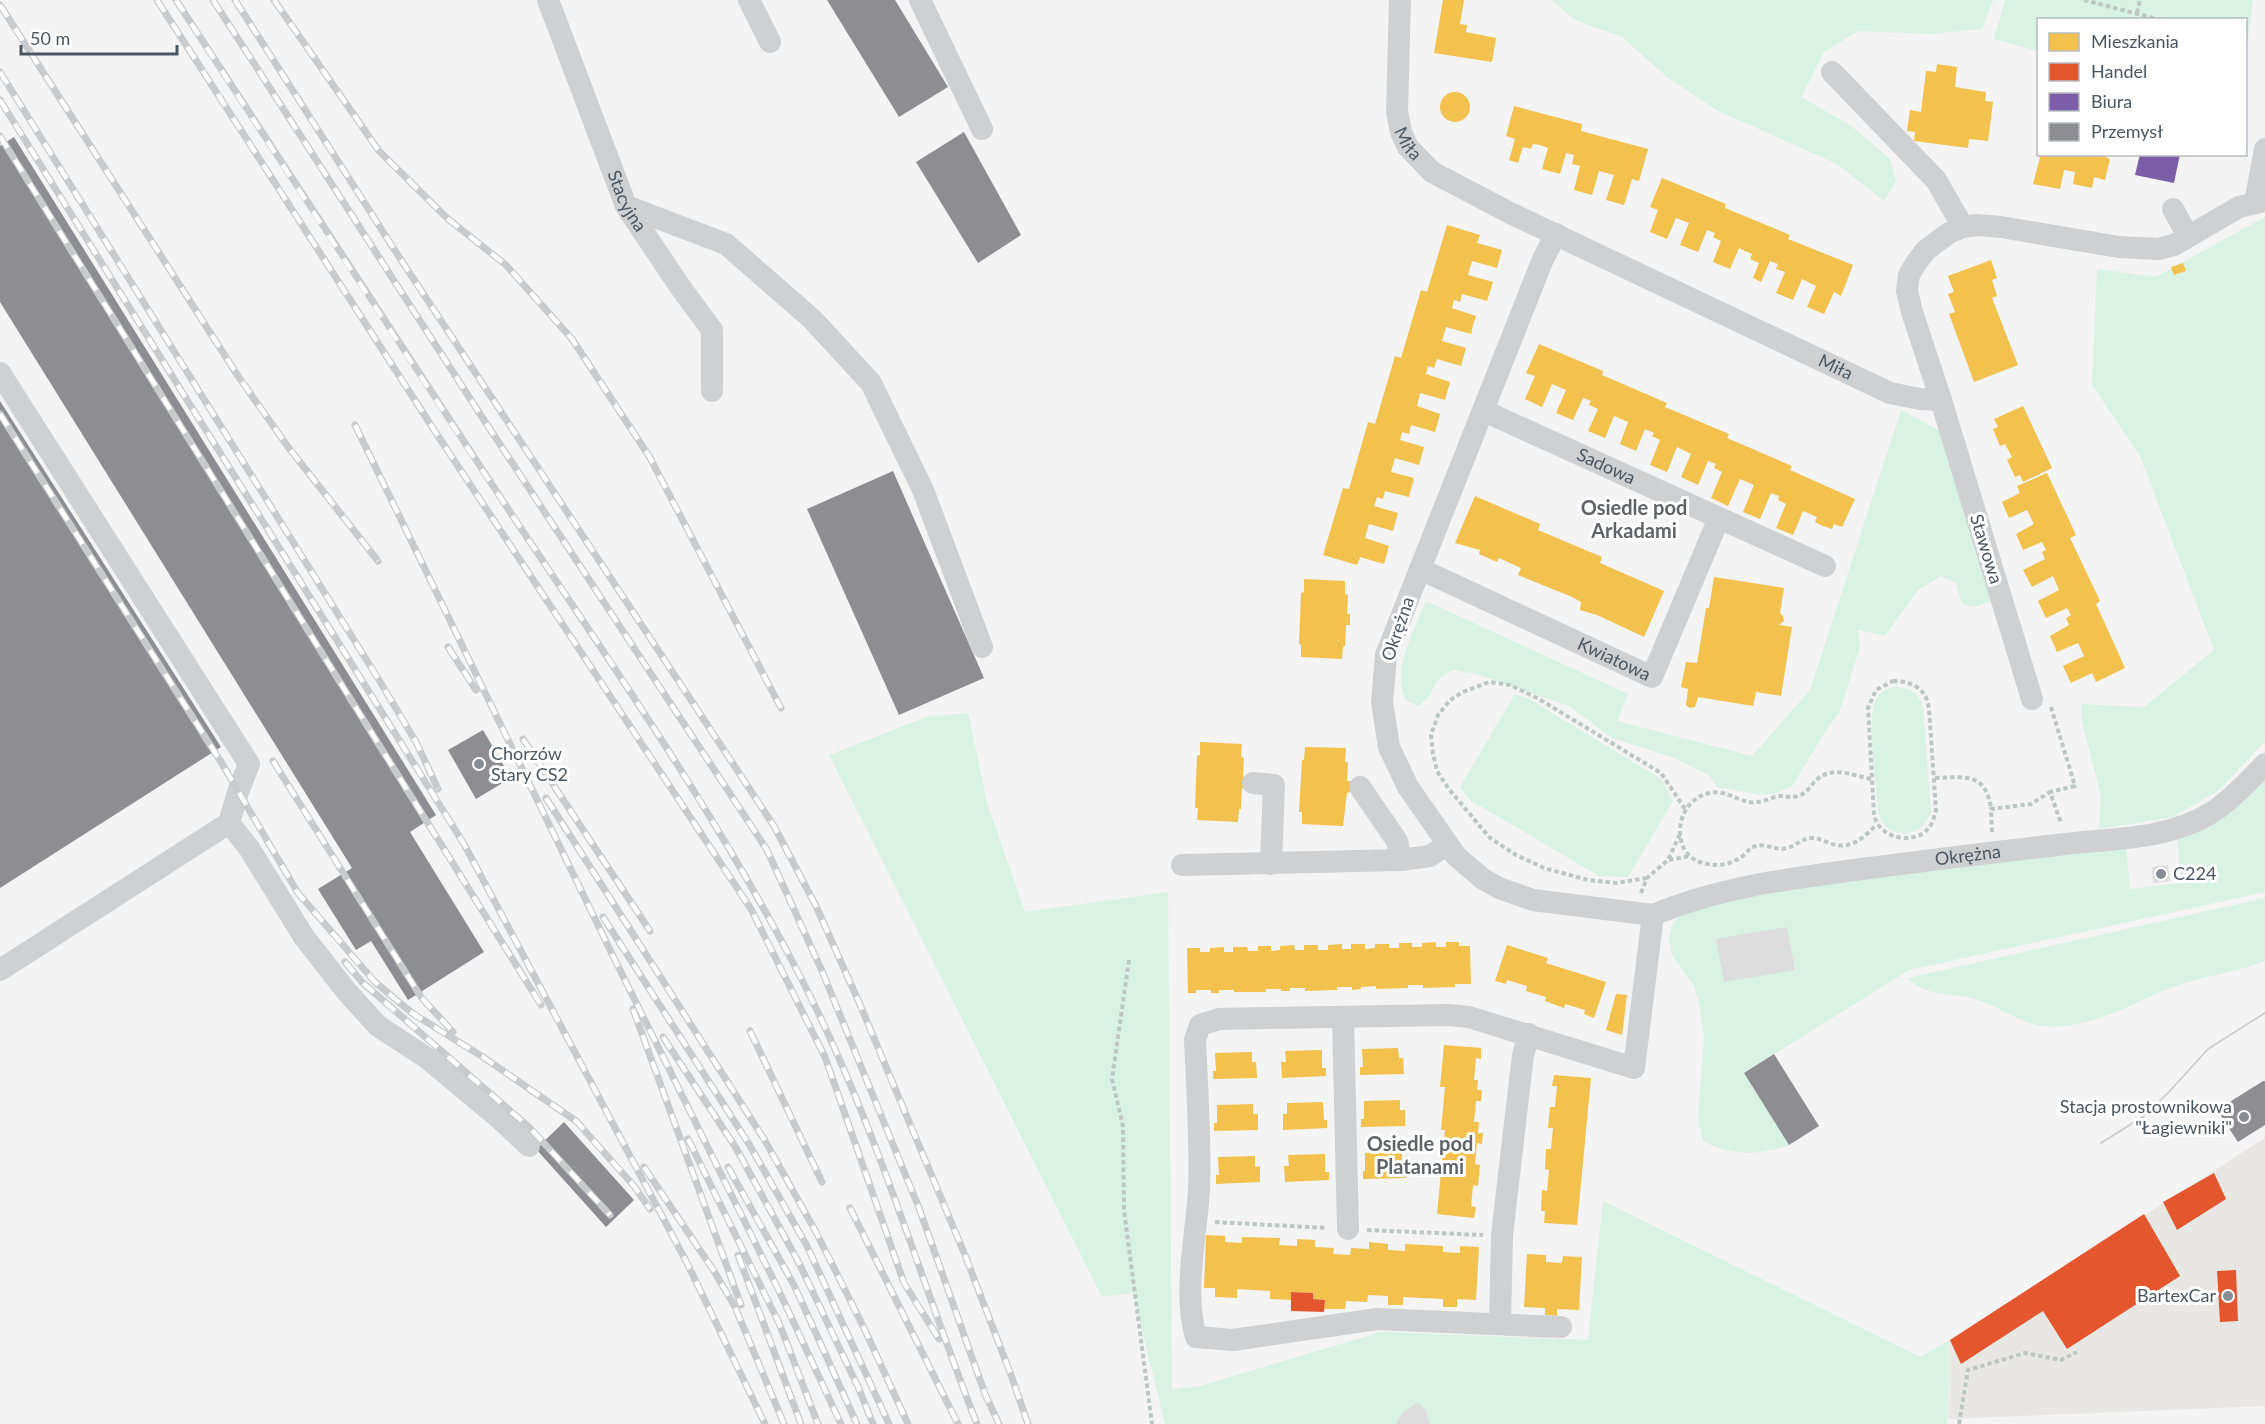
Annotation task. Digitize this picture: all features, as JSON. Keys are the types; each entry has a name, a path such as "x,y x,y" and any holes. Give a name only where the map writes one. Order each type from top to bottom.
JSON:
{"street":[{"name":"Stacyjna","path":"548,0 626,206 712,330 712,391"},
{"path":"749,0 770,42"},
{"path":"920,0 982,129"},
{"name":"Miła","path":"1400,0 1397,112 1401,132 1408,147 1432,172 1510,213 1890,393 1920,399 1941,400"},
{"path":"1832,72 1936,180 1963,226"},
{"path":"1941,400 1907,291 1907,283 1916,263 1926,250 1963,226 1977,225 2119,247 2158,249 2174,245 2239,207 2260,202 2265,149"},
{"path":"626,206 726,244 812,319 871,383 923,490 982,646"},
{"path":"2173,209 2188,236"},
{"name":"Okrężna","path":"1556,234 1543,259 1386,655 1383,713 1389,747 1400,773 1446,845 1468,868 1483,879 1533,900 1646,908 1685,902 1722,891 1805,876 2137,837 2169,831 2213,812 2265,764"},
{"path":"0,373 249,764 238,792 230,823 0,970"},
{"name":"Stawowa","path":"1941,400 2032,699"},
{"name":"Sadowa","path":"1484,411 1825,566"},
{"name":"Kwiatowa","path":"1420,568 1652,677 1719,518"},
{"path":"1252,783 1274,785 1271,864"},
{"path":"1360,787 1396,841 1401,860"},
{"path":"230,823 249,848 304,937 362,1009 378,1026 427,1058 500,1118 529,1146"},
{"path":"1182,865 1401,860 1430,856 1446,845"},
{"path":"1561,1327 1377,1319 1233,1340 1196,1337 1192,1325 1191,1309 1193,1251 1199,1191 1195,1040 1200,1025 1219,1019 1448,1015 1469,1017 1529,1034 1634,1068 1646,908"},
{"path":"1343,1018 1348,1228"},
{"path":"1500,1324 1502,1235 1523,1055 1529,1034"}],"path":[{"path":"2084,0 2154,18"},
{"path":"2137,13 2140,0"},
{"path":"1893,681 1910,683 1921,690 1927,698 1936,810 1931,825 1926,831 1912,838 1890,834 1876,825 1871,779 1868,708 1876,690 1893,681"},
{"path":"1680,834 1668,860 1647,878 1616,883 1588,880 1544,868 1516,855 1491,838 1448,788 1437,771 1431,735 1438,715 1450,700 1463,692 1489,682 1510,685 1539,699 1661,773 1685,809"},
{"path":"1991,809 2031,804 2050,792 2075,786 2054,717"},
{"path":"1871,779 1850,773 1834,772 1821,777 1796,797 1780,796 1756,803 1744,801 1728,793 1712,792 1695,798 1685,809 1680,820 1680,834 1690,856 1703,863 1718,865 1728,864 1751,847 1761,844 1783,849 1813,838 1832,845 1848,845 1856,842 1876,825"},
{"path":"1935,778 1968,777 1979,782 1987,791 1991,809 1993,841"},
{"path":"2050,792 2063,831"},
{"path":"1668,860 1690,856"},
{"path":"1646,908 1647,878"},
{"path":"1129,960 1112,1079 1122,1126 1124,1210 1152,1424"},
{"path":"1959,1424 1968,1370 2025,1353 2061,1360 2077,1352"}],"shaded area":[{"path":"2265,1138 2265,1406 1948,1419 1950,1340"}],"green space":[{"path":"1552,0 1993,0 1982,29 1931,34 1858,31 1824,52 1801,97 1850,125 1890,159 1896,181 1884,201 1837,164 1718,111 1667,77 1622,37 1575,20"},
{"path":"2005,0 2253,0 2247,47 2247,18 2037,18 2037,51 1994,39"},
{"path":"2265,217 2265,741 2219,790 2173,817 2099,829 2101,795 2081,718 2082,704 2144,707 2214,650 2140,456 2092,385 2097,269 2156,277"},
{"path":"1901,410 1940,431 1992,601 1974,607 1962,604 1956,583 1941,576 1918,590 1885,636 1858,630 1860,647 1839,713 1792,786 1777,793 1762,795 1717,787 1709,775 1674,758 1612,738 1569,706 1476,674 1454,670 1436,682 1430,695 1419,706 1406,701 1401,684 1403,661 1409,640 1426,601 1628,694 1617,721 1752,756 1810,690"},
{"path":"1893,687 1913,692 1922,703 1931,812 1919,829 1902,833 1887,827 1881,819 1873,753 1872,721 1875,701 1882,692"},
{"path":"1515,694 1529,699 1661,779 1673,801 1628,877 1599,876 1470,800 1460,787"},
{"path":"968,713 987,803 1025,912 1168,892 1172,1389 1200,1386 1381,1332 1588,1340 1603,1201 1920,1357 1950,1340 1947,1424 1165,1424 1133,1293 1102,1297 829,755 926,717"},
{"path":"2265,774 2265,892 1909,970 1744,1073 1789,1145 1768,1151 1746,1153 1724,1150 1703,1141 1698,1119 1704,1038 1700,1008 1694,986 1672,955 1669,937 1673,924 1681,913 1694,907 1840,881 2126,847 2130,889 2181,883 2177,837"},
{"path":"2265,898 2265,961 2181,984 2080,1024 2043,1026 2034,1024 1972,998 1929,991 1914,984 1908,978"}],"building: Mieszkania":[{"path":"1443,0 1464,0 1460,24 1467,25 1466,32 1496,38 1492,62 1434,53"},
{"path":"1937,64 1957,67 1955,87 1986,92 1985,101 1993,102 1988,141 1969,139 1968,148 1914,141 1915,132 1907,131 1910,110 1921,112 1926,71 1936,72"},
{"path":"1455,92 1466,96 1470,107 1466,118 1455,122 1444,118 1440,107 1444,96"},
{"path":"1514,106 1582,124 1581,131 1648,149 1639,181 1632,179 1624,205 1606,200 1614,175 1599,171 1592,195 1574,190 1580,166 1572,164 1574,155 1566,153 1560,174 1542,169 1548,148 1540,145 1533,144 1531,149 1523,147 1518,163 1509,160 1515,139 1506,136"},
{"path":"2038,156 2103,156 2110,159 2105,180 2094,177 2092,188 2073,184 2075,172 2064,170 2060,189 2033,184 2040,157"},
{"path":"1662,178 1726,204 1725,208 1790,235 1788,239 1853,265 1841,296 1834,292 1824,314 1807,307 1816,286 1802,279 1793,300 1776,293 1785,272 1776,269 1778,264 1770,261 1761,282 1753,278 1759,263 1750,259 1752,254 1739,248 1730,269 1713,262 1721,241 1713,237 1715,233 1707,230 1698,252 1680,245 1689,223 1676,218 1667,239 1650,232 1658,210 1650,207"},
{"path":"1447,225 1480,235 1477,243 1502,250 1497,268 1472,261 1468,275 1493,282 1487,301 1462,294 1460,302 1454,300 1452,308 1476,316 1471,334 1446,327 1442,341 1466,348 1461,366 1437,359 1434,368 1428,366 1426,374 1450,382 1445,400 1420,393 1417,406 1440,414 1435,432 1411,425 1409,434 1402,432 1400,440 1424,447 1419,465 1395,458 1391,472 1414,478 1409,497 1385,491 1383,499 1377,497 1374,506 1398,513 1393,531 1369,524 1365,538 1389,546 1384,564 1360,557 1357,565 1323,555 1343,488 1349,489 1368,422 1375,424 1395,356 1401,358 1421,290 1427,292"},
{"path":"1991,260 1997,278 1992,280 1997,296 1992,298 2018,365 1974,382 1949,314 1955,312 1948,294 1954,292 1948,276"},
{"path":"2183,263 2186,271 2174,275 2171,267"},
{"path":"1539,344 1603,371 1602,375 1667,403 1665,407 1729,434 1727,438 1792,466 1790,470 1855,499 1842,527 1834,524 1832,529 1823,526 1815,522 1817,517 1803,511 1793,535 1776,528 1786,504 1778,500 1779,496 1771,493 1760,519 1743,512 1754,485 1740,479 1728,506 1711,498 1722,472 1714,468 1716,464 1708,461 1698,485 1681,477 1691,454 1677,447 1667,472 1650,465 1660,440 1652,436 1654,433 1645,429 1636,451 1620,444 1628,422 1614,416 1605,438 1588,431 1598,409 1589,405 1591,401 1583,398 1573,420 1556,413 1566,390 1552,384 1542,407 1525,399 1535,376 1526,373"},
{"path":"2023,406 2052,468 2023,482 2020,475 2015,477 2007,460 2012,457 2005,444 2000,446 1993,429 1998,427 1994,419"},
{"path":"2047,473 2076,535 2070,538 2100,601 2096,604 2125,668 2096,682 2092,673 2071,683 2063,666 2084,656 2078,643 2057,652 2050,636 2069,625 2066,618 2071,615 2067,608 2046,618 2038,601 2059,590 2053,576 2032,587 2023,570 2045,559 2042,552 2046,550 2042,542 2023,550 2016,534 2034,524 2027,510 2009,518 2002,502 2020,493 2017,486"},
{"path":"1475,496 1540,524 1538,530 1602,557 1600,563 1664,591 1644,637 1597,615 1580,610 1581,602 1518,575 1521,568 1499,558 1497,562 1479,554 1480,550 1455,543"},
{"path":"1714,577 1784,588 1780,613 1784,621 1779,625 1792,627 1781,696 1756,692 1753,706 1698,697 1695,707 1690,708 1686,705 1688,689 1681,687 1686,662 1697,663 1706,608 1709,608"},
{"path":"1304,579 1345,581 1350,625 1346,625 1342,659 1301,657 1301,645 1299,644 1301,593 1304,592"},
{"path":"1200,742 1242,744 1241,757 1244,758 1243,777 1246,777 1246,788 1242,788 1238,822 1197,820 1198,808 1195,808 1197,756 1200,755"},
{"path":"1305,747 1346,748 1347,781 1351,781 1350,792 1347,793 1343,826 1302,824 1302,812 1299,812"},
{"path":"1436,942 1436,947 1446,947 1446,942 1459,942 1459,946 1470,946 1471,984 1423,988 1423,985 1408,985 1408,988 1376,989 1376,986 1352,990 1352,987 1305,991 1305,988 1290,988 1290,991 1266,989 1266,992 1219,990 1219,993 1211,993 1211,990 1196,990 1196,993 1188,993 1187,948 1200,948 1200,952 1210,952 1210,948 1224,947 1224,952 1233,952 1233,947 1247,947 1248,951 1258,951 1258,946 1271,946 1271,951 1280,950 1280,946 1294,945 1295,950 1304,950 1304,945 1318,945 1318,950 1328,950 1328,945 1342,944 1342,949 1351,949 1351,944 1365,944 1365,949 1375,948 1375,944 1389,944 1389,948 1399,948 1399,943 1412,943 1412,947 1422,947 1422,943"},
{"path":"1507,945 1548,958 1546,963 1606,982 1594,1018 1584,1014 1585,1010 1565,1004 1564,1008 1545,1001 1546,997 1526,991 1527,986 1507,980 1506,984 1495,981"},
{"path":"1616,994 1627,995 1622,1035 1606,1030"},
{"path":"1444,1045 1481,1048 1481,1059 1476,1058 1474,1080 1478,1080 1477,1090 1482,1090 1481,1101 1476,1101 1474,1122 1479,1122 1478,1133 1483,1133 1482,1144 1477,1143 1475,1164 1480,1165 1478,1186 1473,1185 1471,1206 1476,1207 1474,1218 1437,1214 1445,1130 1441,1130 1445,1087 1440,1087"},
{"path":"1398,1048 1399,1058 1403,1058 1404,1074 1360,1075 1360,1067 1363,1067 1362,1049"},
{"path":"1322,1050 1322,1068 1326,1068 1326,1076 1282,1078 1281,1062 1286,1062 1285,1051"},
{"path":"1252,1052 1252,1062 1256,1062 1257,1078 1213,1079 1213,1071 1216,1071 1215,1053"},
{"path":"1554,1075 1591,1078 1577,1225 1544,1223 1545,1211 1541,1211 1542,1190 1547,1191 1549,1170 1545,1169 1546,1149 1551,1149 1553,1128 1548,1128 1550,1107 1555,1107 1557,1086 1552,1086"},
{"path":"1400,1100 1400,1110 1405,1110 1405,1126 1361,1127 1361,1119 1364,1119 1364,1101"},
{"path":"1323,1102 1327,1128 1283,1130 1283,1114 1287,1114 1287,1103"},
{"path":"1253,1104 1253,1114 1258,1114 1258,1130 1214,1131 1214,1123 1217,1123 1217,1105"},
{"path":"1402,1152 1402,1163 1406,1162 1406,1178 1363,1179 1365,1153"},
{"path":"1325,1154 1325,1172 1329,1172 1329,1180 1285,1182 1284,1166 1289,1166 1288,1155"},
{"path":"1255,1156 1255,1167 1260,1166 1260,1182 1216,1184 1216,1175 1219,1175 1218,1157"},
{"path":"1206,1235 1225,1236 1225,1242 1242,1243 1242,1237 1280,1238 1279,1245 1297,1246 1297,1239 1315,1240 1315,1247 1334,1248 1333,1254 1350,1255 1351,1248 1369,1249 1369,1242 1388,1244 1388,1250 1405,1251 1405,1244 1443,1246 1443,1252 1460,1253 1460,1246 1479,1247 1476,1300 1457,1299 1457,1307 1443,1307 1443,1299 1403,1297 1403,1305 1388,1305 1388,1296 1368,1295 1367,1302 1346,1301 1345,1309 1324,1309 1325,1300 1313,1299 1313,1293 1291,1292 1291,1300 1270,1299 1270,1291 1237,1289 1237,1298 1215,1297 1215,1288 1204,1288"},
{"path":"1527,1254 1546,1255 1546,1262 1562,1263 1563,1256 1582,1257 1579,1310 1557,1309 1557,1316 1545,1315 1545,1308 1524,1307"}],"building: Handel":[{"path":"2214,1173 2226,1199 2177,1230 2163,1202"},
{"path":"2144,1214 2180,1276 2067,1349 2043,1311 1961,1364 1950,1340"},
{"name":"BartexCar","path":"2236,1270 2238,1321 2220,1322 2217,1271"},
{"path":"1291,1292 1313,1293 1313,1299 1325,1300 1324,1312 1291,1311"}],"building: Biura":[{"path":"2140,156 2180,156 2174,183 2135,175"}],"building: Przemysł":[{"path":"827,0 895,0 948,87 899,117"},
{"path":"964,132 1021,235 978,263 916,162"},
{"path":"14,137 436,815 410,832 484,952 408,1000 371,941 356,950 318,889 352,868 0,302 0,146"},
{"path":"0,401 221,747 0,888"},
{"path":"893,471 984,678 899,715 807,509"},
{"name":"Chorzów Stary CS2","path":"483,730 511,778 476,799 448,750"},
{"path":"1774,1054 1819,1126 1789,1145 1744,1073"},
{"name":"Stacja prostownikowa \"Łagiewniki\"","path":"2265,1081 2265,1125 2238,1142 2217,1110"},
{"path":"564,1122 634,1200 606,1227 536,1149"}],"building: Inne":[{"name":"C224","path":"2168,865 2170,881 2153,883 2152,867"},
{"path":"1787,927 1795,970 1724,982 1716,939"},
{"path":"1417,1403 1426,1411 1430,1424 1396,1424 1403,1412"}],"tram line":[{"path":"2101,1143 2144,1116 2208,1049 2265,1013"}],"railway":[{"path":"157,0 436,433 751,909 825,1057 904,1283 939,1339"},
{"path":"176,0 429,389 665,745 770,920 802,980 852,1088 977,1424"},
{"path":"213,0 482,417 767,850 822,971 919,1208 985,1394 999,1424"},
{"path":"235,0 403,263 774,826 816,906 858,1000 965,1255 1028,1424"},
{"path":"274,0 379,151 448,219 506,265 572,339 649,456 781,708"},
{"path":"0,5 238,376 288,447 378,561"},
{"path":"0,72 379,680 416,742 438,789"},
{"path":"0,100 464,844 686,1261 765,1424"},
{"path":"0,136 541,1005"},
{"path":"0,414 221,762 298,893 375,982 412,1013 483,1057 576,1121 634,1186 650,1209"},
{"path":"355,425 779,1291 841,1424"},
{"path":"448,647 476,690"},
{"path":"523,739 650,931"},
{"path":"273,761 421,997 453,1032"},
{"path":"546,798 764,1139 816,1232 864,1328 908,1424"},
{"path":"603,917 749,1144 807,1246 889,1424"},
{"path":"345,962 362,982 530,1128 610,1215"},
{"path":"633,1009 741,1305"},
{"path":"750,1031 822,1182"},
{"path":"663,1037 736,1148 799,1263 859,1389 873,1424"},
{"path":"688,1139 779,1323 818,1424"},
{"path":"644,1167 714,1271 735,1307 784,1424"},
{"path":"728,1167 794,1285 857,1424"},
{"path":"850,1208 958,1424"},
{"path":"738,1255 801,1424"}],"place":[{"name":"Chorzów Stary CS2","path":"479,764"},
{"name":"C224","path":"2161,874"},
{"name":"Stacja prostownikowa \"Łagiewniki\"","path":"2244,1117"},
{"name":"BartexCar","path":"2228,1296"}],"district":[{"name":"Osiedle pod Arkadami","path":"1634,520"},
{"name":"Osiedle pod Platanami","path":"1420,1156"}]}
